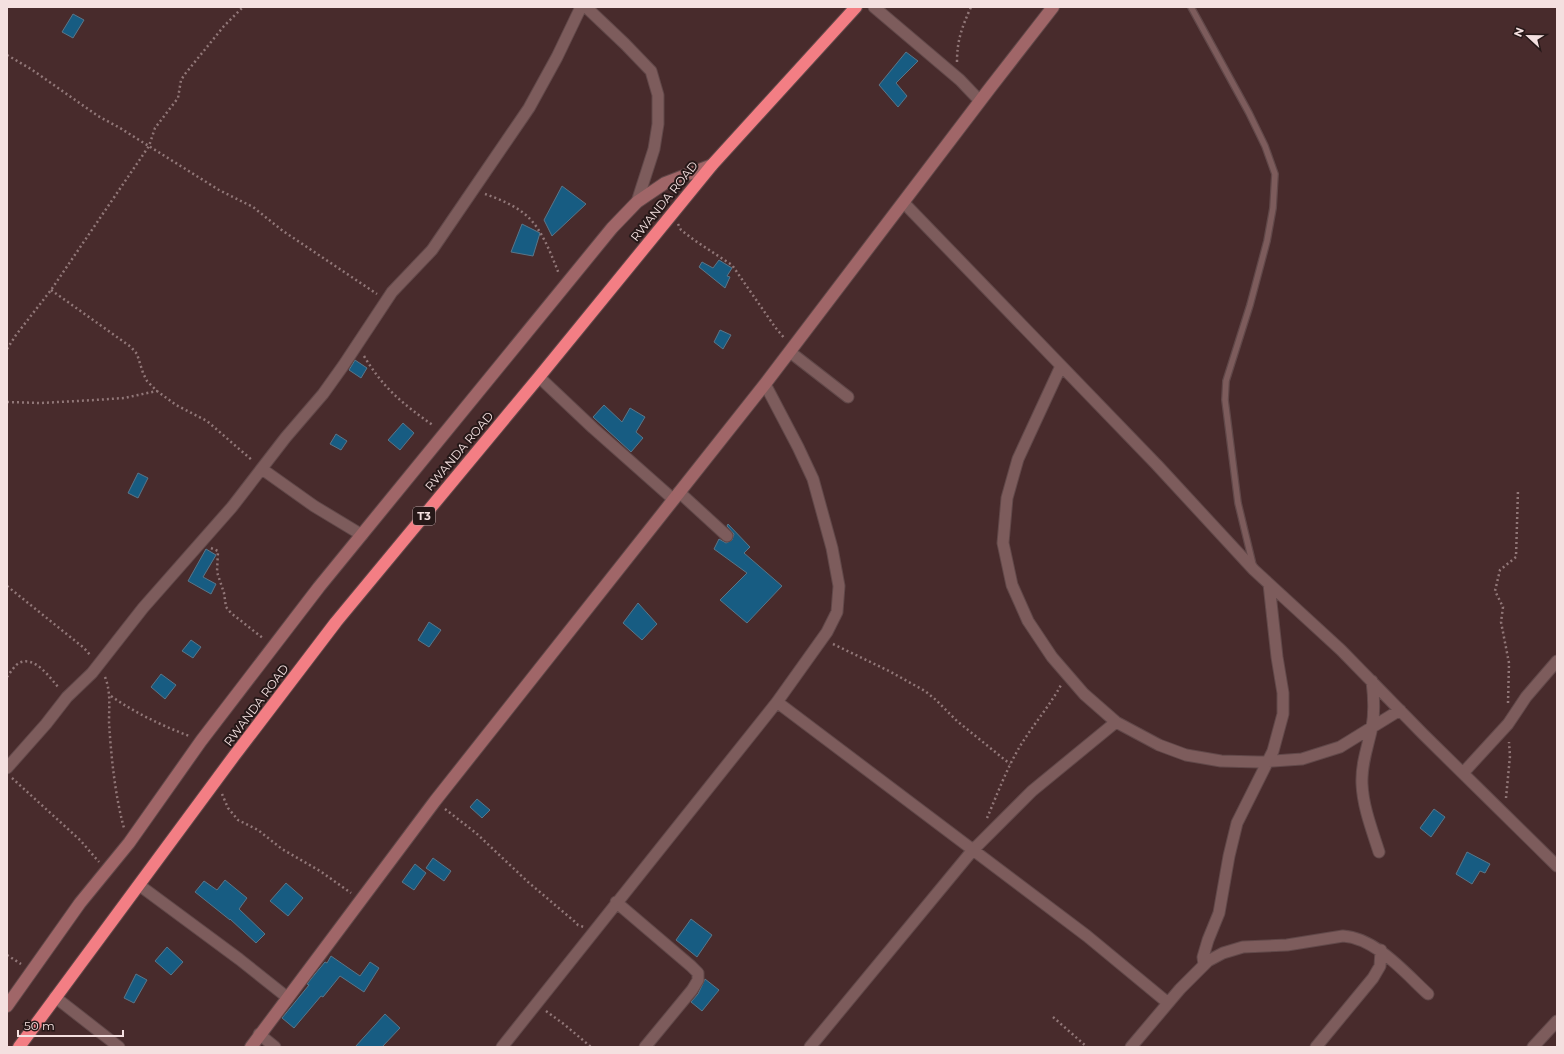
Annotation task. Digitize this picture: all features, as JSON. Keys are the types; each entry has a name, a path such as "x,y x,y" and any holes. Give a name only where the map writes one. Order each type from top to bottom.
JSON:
{"highway":[{"name":"RWANDA ROAD","path":"19,1047 336,622 540,377 712,165 856,7"}],"street":[{"path":"7,768 46,724 67,697 92,673 143,608 232,507 286,437 323,394 398,284 432,250 529,108 557,57 581,7"},
{"path":"586,7 651,71 658,95 658,124 654,149 637,202"},
{"path":"874,7 960,80 980,101"},
{"path":"251,1047 259,1034 288,998 435,801 765,384 1053,7"},
{"path":"7,1006 80,903 129,843 201,741 274,647 362,535 612,228 637,202 665,183 712,165"},
{"path":"904,203 1157,466 1254,570 1341,650 1504,815 1557,866"},
{"path":"791,350 848,397"},
{"path":"1061,366 1018,459 1007,498 1003,543 1012,585 1028,621 1052,657 1084,694 1116,722 1159,745 1186,755 1221,761 1302,759 1340,747 1400,710"},
{"path":"540,377 594,428 727,536"},
{"path":"502,1047 616,902 777,702 821,640 838,612 839,586 832,548 813,479 798,446 765,384"},
{"path":"262,469 314,506 362,535"},
{"path":"1204,965 1204,957 1208,940 1219,913 1229,856 1237,823 1273,751 1284,714 1283,693 1276,657 1269,584"},
{"path":"1463,773 1508,724 1526,697 1557,660"},
{"path":"1372,681 1374,710 1372,727 1365,756 1362,783 1367,815 1379,852"},
{"path":"777,702 972,851 1087,936 1168,1003"},
{"path":"810,1047 972,851 1032,791 1116,722"},
{"path":"140,885 233,954 288,998"},
{"path":"616,902 698,973 698,980 692,990 645,1047"},
{"path":"1131,1047 1168,1003 1208,961 1223,953 1243,947 1287,945 1343,936 1359,939 1380,950 1428,994"},
{"path":"1316,1047 1373,978 1380,966 1380,950"},
{"path":"56,997 119,1047"},
{"path":"1533,1047 1557,1021"},
{"path":"259,1034 275,1047"}],"lane":[{"path":"1191,7 1249,113 1265,146 1275,174 1273,208 1267,240 1250,305 1226,380 1225,400 1238,503 1254,570"}],"path":[{"path":"7,348 51,290 149,146 155,128 178,98 181,80 185,74 224,26 244,7"},
{"path":"960,80 958,40 961,29 971,7"},
{"path":"7,56 31,69 98,116 219,190 253,207 302,244 386,300"},
{"path":"474,189 506,203 526,215 535,225 564,286"},
{"path":"671,214 681,230 732,265 791,350"},
{"path":"51,290 135,351 143,373 157,391 176,405 207,421 262,469"},
{"path":"357,344 372,369 402,403 445,434"},
{"path":"7,402 41,403 124,398 157,391"},
{"path":"1504,815 1510,756 1508,724 1509,663 1502,622 1503,607 1496,591 1500,570 1516,557 1518,490"},
{"path":"200,544 218,551 217,572 224,593 226,607 274,647"},
{"path":"7,586 84,648 98,664 106,679 110,696 110,722 119,805 129,843"},
{"path":"821,640 889,670 925,691 936,700 956,722 1010,764"},
{"path":"7,677 18,663 28,661 37,665 67,697"},
{"path":"984,825 1010,764 1053,699 1067,674"},
{"path":"110,696 147,719 201,741"},
{"path":"7,773 80,840 105,871"},
{"path":"218,779 228,808 238,820 258,830 282,848 320,871 361,900"},
{"path":"435,801 476,833 528,882 578,925 585,927 591,925"},
{"path":"7,955 32,970"},
{"path":"541,1012 544,1011 553,1015 591,1047"},
{"path":"1053,1017 1087,1047"}],"building":[{"path":"73,14 84,20 73,38 62,32"},
{"path":"906,52 918,61 896,83 907,96 898,107 879,85"},
{"path":"562,186 586,204 552,236 544,220"},
{"path":"522,224 540,233 533,256 511,252"},
{"path":"719,260 732,268 727,276 730,277 725,288 699,267 702,262 713,268"},
{"path":"720,330 731,335 723,349 714,342"},
{"path":"355,360 367,368 361,378 349,370"},
{"path":"604,405 622,422 630,408 645,417 636,432 643,438 631,452 593,417"},
{"path":"403,423 414,433 400,450 388,440"},
{"path":"336,434 347,441 341,450 330,444"},
{"path":"138,473 148,478 138,498 128,493"},
{"path":"728,524 750,547 744,553 782,586 747,623 720,600 747,573 714,549 719,539 726,543 732,540 734,534 727,526"},
{"path":"206,549 216,555 203,577 216,584 211,594 188,581"},
{"path":"638,603 657,624 642,640 623,623"},
{"path":"429,622 441,630 429,647 418,640"},
{"path":"191,640 201,647 193,658 182,651"},
{"path":"161,674 176,685 165,699 151,687"},
{"path":"477,799 490,810 482,818 470,807"},
{"path":"1434,809 1445,817 1431,837 1420,828"},
{"path":"1467,852 1490,864 1485,873 1480,871 1472,884 1456,874"},
{"path":"433,858 451,871 444,881 426,868"},
{"path":"415,864 426,873 414,890 402,882"},
{"path":"225,880 247,898 239,909 265,934 256,943 230,919 195,892 204,881 217,890"},
{"path":"286,883 303,898 288,916 270,901"},
{"path":"691,919 712,935 697,957 676,940"},
{"path":"167,947 183,962 171,975 155,961"},
{"path":"331,956 360,976 370,962 379,968 364,992 340,976 294,1028 282,1018 309,985 307,984 325,962 327,963"},
{"path":"136,974 147,980 134,1003 124,998"},
{"path":"705,979 719,990 702,1011 691,1002 698,994"},
{"path":"385,1014 400,1028 382,1047 355,1047"}]}
